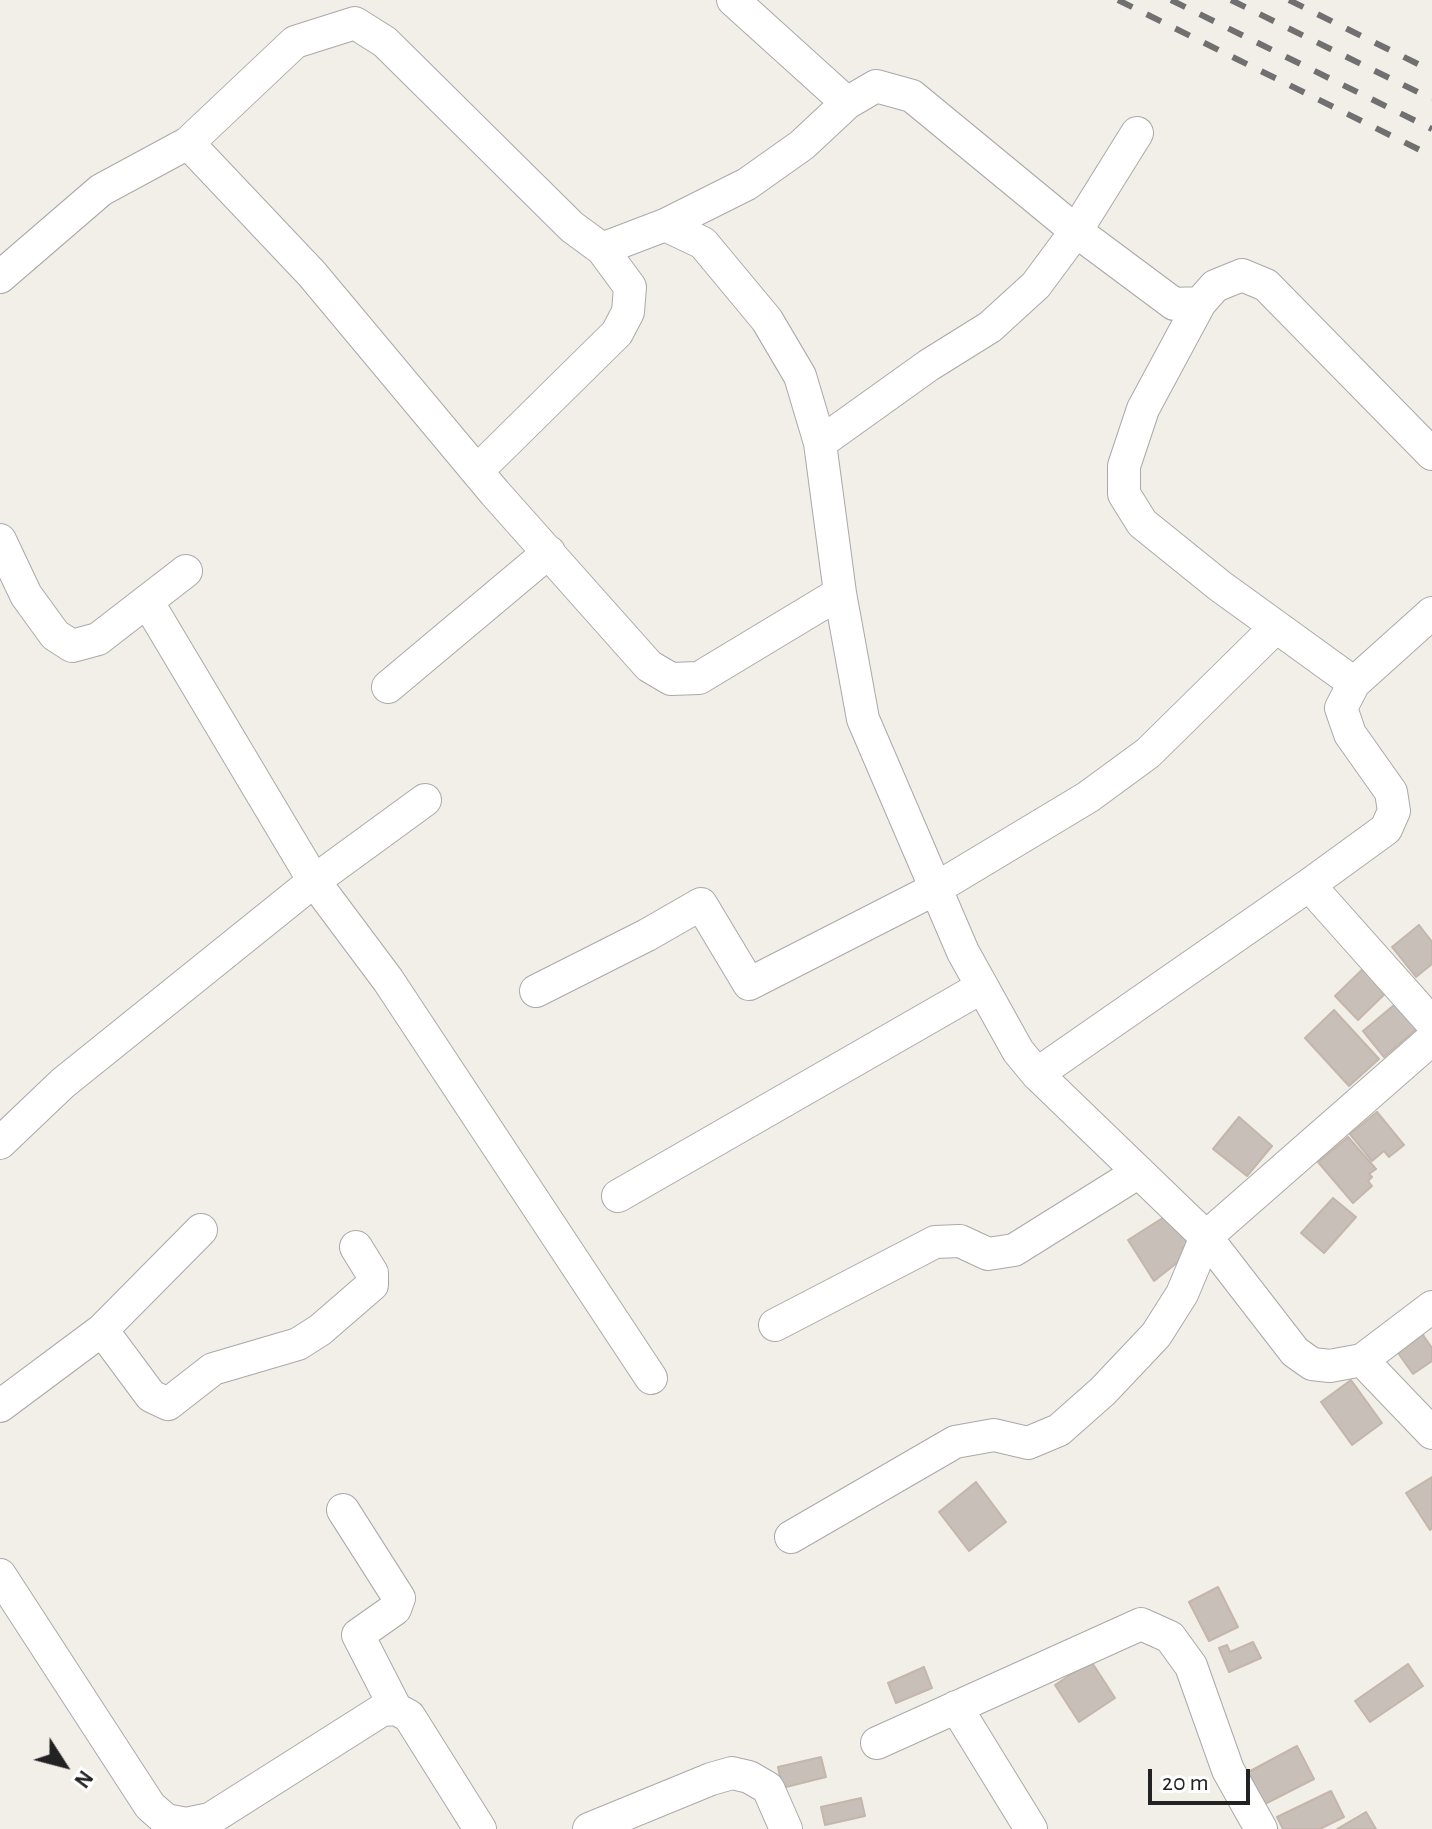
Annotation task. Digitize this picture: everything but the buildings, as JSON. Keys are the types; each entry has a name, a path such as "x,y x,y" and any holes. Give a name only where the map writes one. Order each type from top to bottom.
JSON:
{"street":[{"path":"733,0 847,103"},
{"path":"5,259 101,190 188,143 295,42 355,23 385,42 572,227 602,249 630,287 628,312 617,333 477,471"},
{"path":"602,249 665,225 747,184 802,145 847,103 876,86 912,96 1076,231 1174,304 1200,303"},
{"path":"820,443 929,365 990,327 1036,285 1076,231 1137,133"},
{"path":"188,143 312,274 477,471 649,666 671,679 699,678 840,593"},
{"path":"665,225 703,243 767,320 800,376 820,443 840,593 863,719 963,952 1018,1051 1037,1074 1206,1237 1295,1352 1312,1364 1330,1366 1362,1360 1432,1307"},
{"path":"1354,683 1220,586 1142,523 1124,494 1124,466 1143,409 1200,303 1215,286 1242,275 1266,285 1432,454"},
{"path":"388,687 549,552"},
{"path":"4,562 55,635 72,646 98,639 186,571"},
{"path":"147,601 314,881 388,980 651,1378"},
{"path":"1037,1074 1386,829 1394,811 1391,792 1350,734 1341,708 1354,683 1432,613"},
{"path":"536,991 701,904 749,984 935,889 1088,797 1148,753 1276,627"},
{"path":"0,1143 63,1083 314,881 425,800"},
{"path":"1309,885 1432,1023"},
{"path":"618,1196 982,987"},
{"path":"791,1537 955,1442 994,1435 1028,1443 1059,1430 1103,1391 1156,1335 1182,1294 1206,1237 1432,1039"},
{"path":"775,1325 935,1242 960,1241 988,1254 1014,1250 1139,1172"},
{"path":"0,1406 102,1330 201,1230"},
{"path":"102,1330 151,1396 168,1404 213,1369 298,1344 320,1330 372,1285 372,1273 356,1247"},
{"path":"1362,1360 1432,1433"},
{"path":"343,1510 399,1598 395,1609 358,1635 396,1709"},
{"path":"0,1575 150,1806 166,1820 180,1827 210,1819 382,1710 396,1709 409,1716 480,1829"},
{"path":"877,1743 1141,1624 1170,1637 1191,1666 1228,1770 1261,1829"},
{"path":"956,1707 1031,1829"},
{"path":"589,1829 732,1773 749,1777 768,1788 786,1829"}],"railway":[{"path":"1118,0 1432,156"},
{"path":"1171,0 1432,129"},
{"path":"1231,0 1432,99"},
{"path":"1289,0 1432,71"}]}
